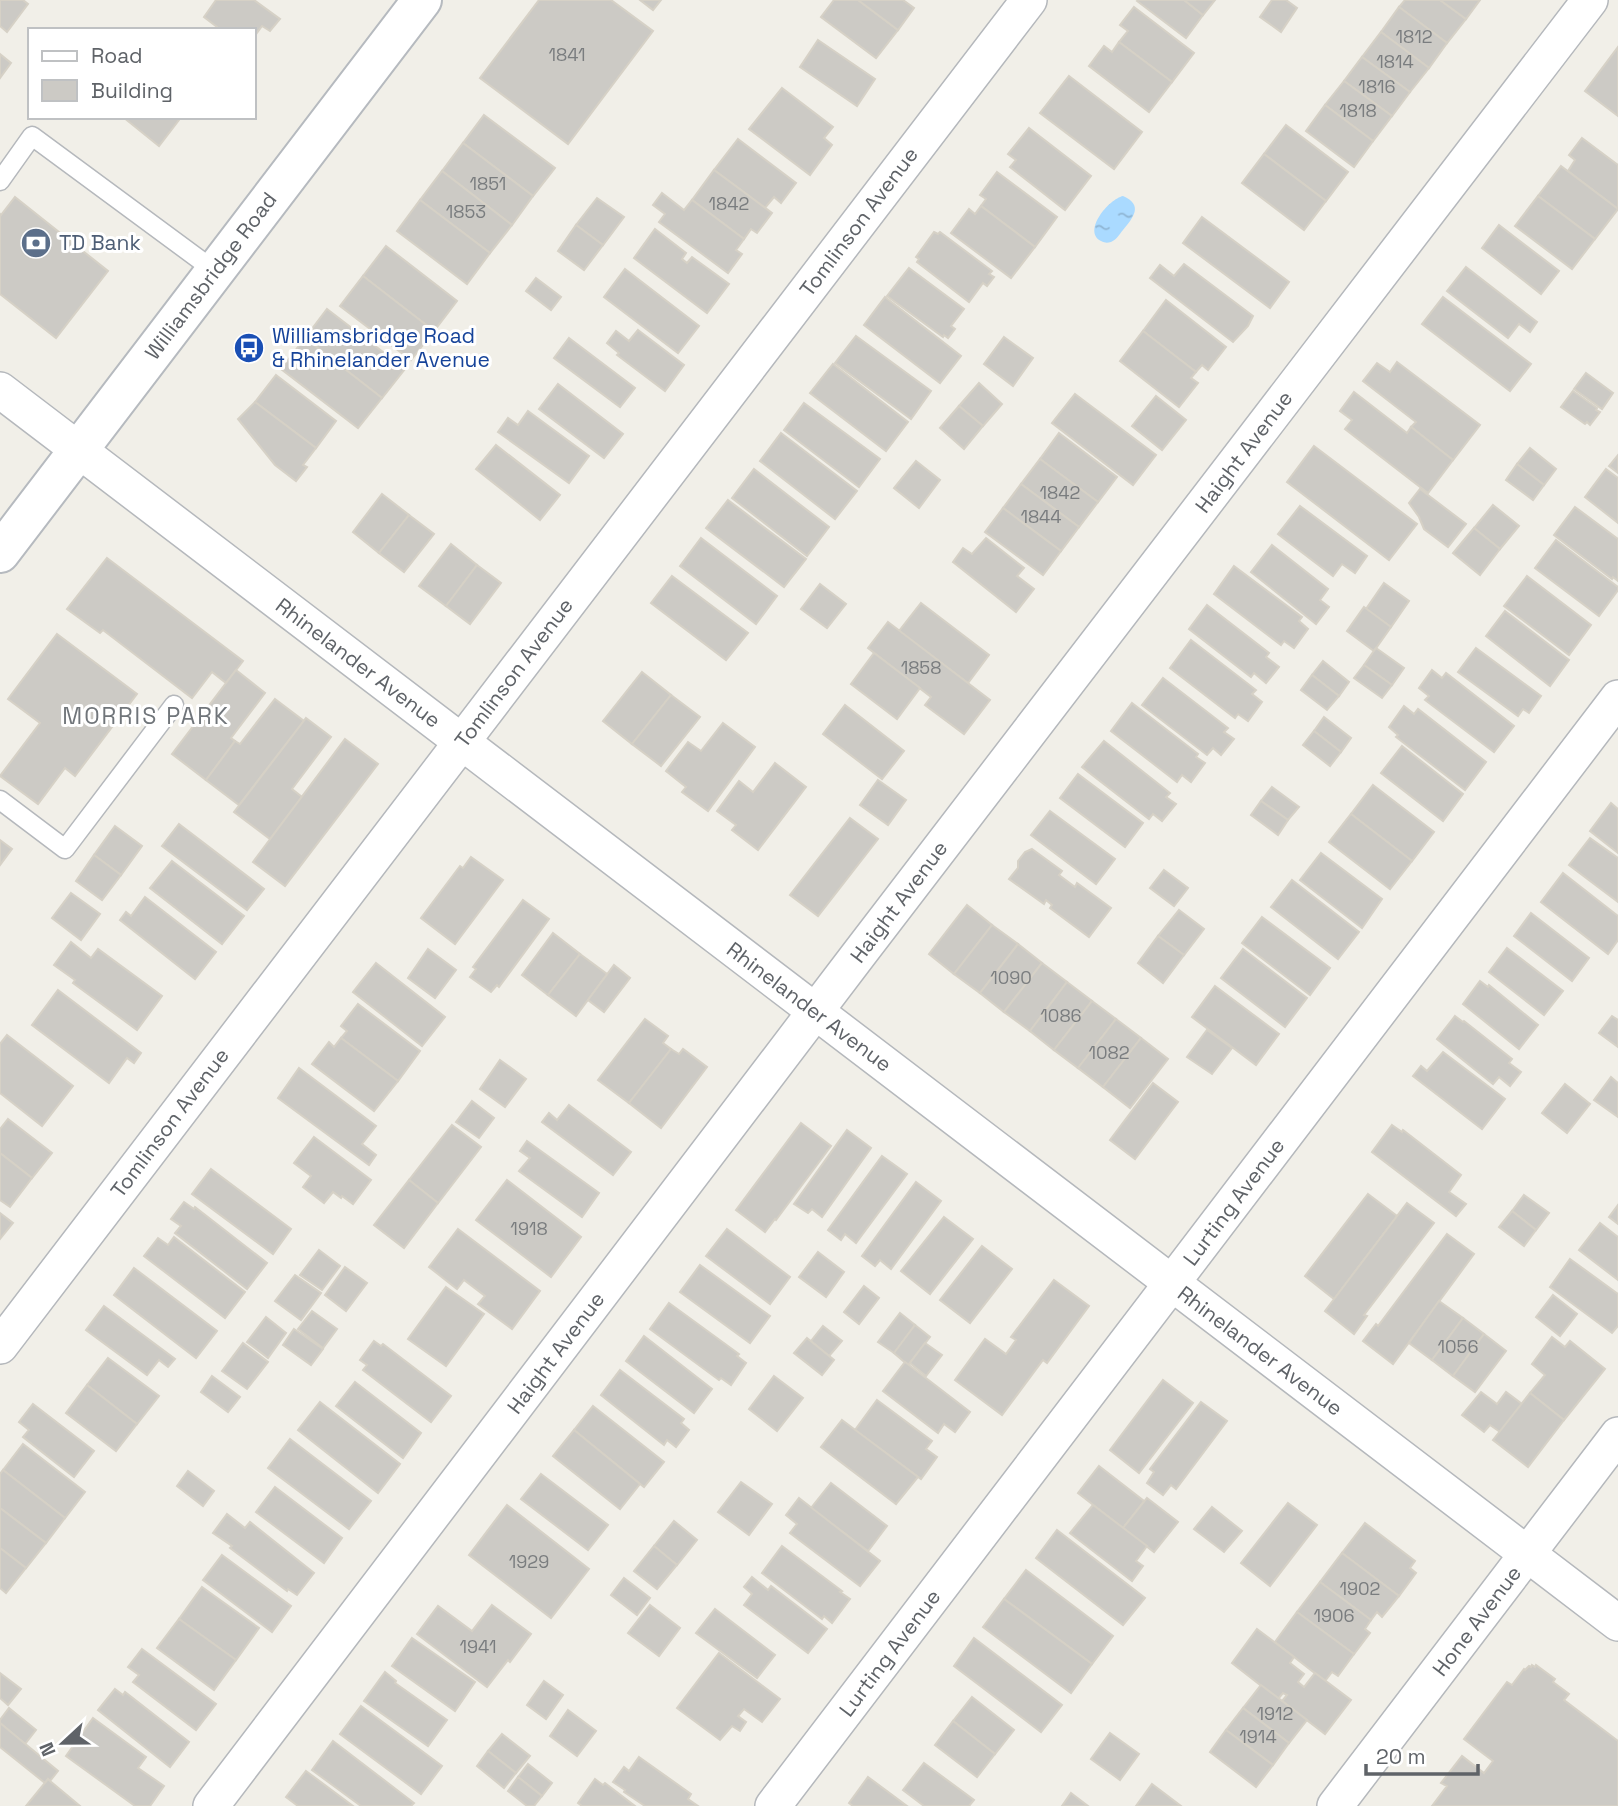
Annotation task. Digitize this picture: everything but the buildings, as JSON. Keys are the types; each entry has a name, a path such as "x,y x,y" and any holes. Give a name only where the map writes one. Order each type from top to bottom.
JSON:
{"main road":[{"name":"Williamsbridge Road","path":"0,553 422,0"}],"street":[{"name":"Tomlinson Avenue","path":"0,1346 1029,0"},
{"name":"Haight Avenue","path":"211,1806 1590,0"},
{"name":"Rhinelander Avenue","path":"0,390 1618,1623"},
{"name":"Lurting Avenue","path":"773,1806 1618,698"},
{"name":"Hone Avenue","path":"1335,1806 1618,1435"}],"lane":[{"path":"0,181 32,136 215,271"},
{"path":"0,800 65,849 174,705"}],"water":[{"path":"1123,196 1133,203 1135,212 1114,240 1107,243 1101,241 1094,230 1096,223 1111,203"}],"place":[{"name":"TD Bank","path":"36,243"},
{"name":"Williamsbridge Road & Rhinelander Avenue","path":"249,348"}],"district":[{"name":"MORRIS PARK","path":"146,716"}]}
